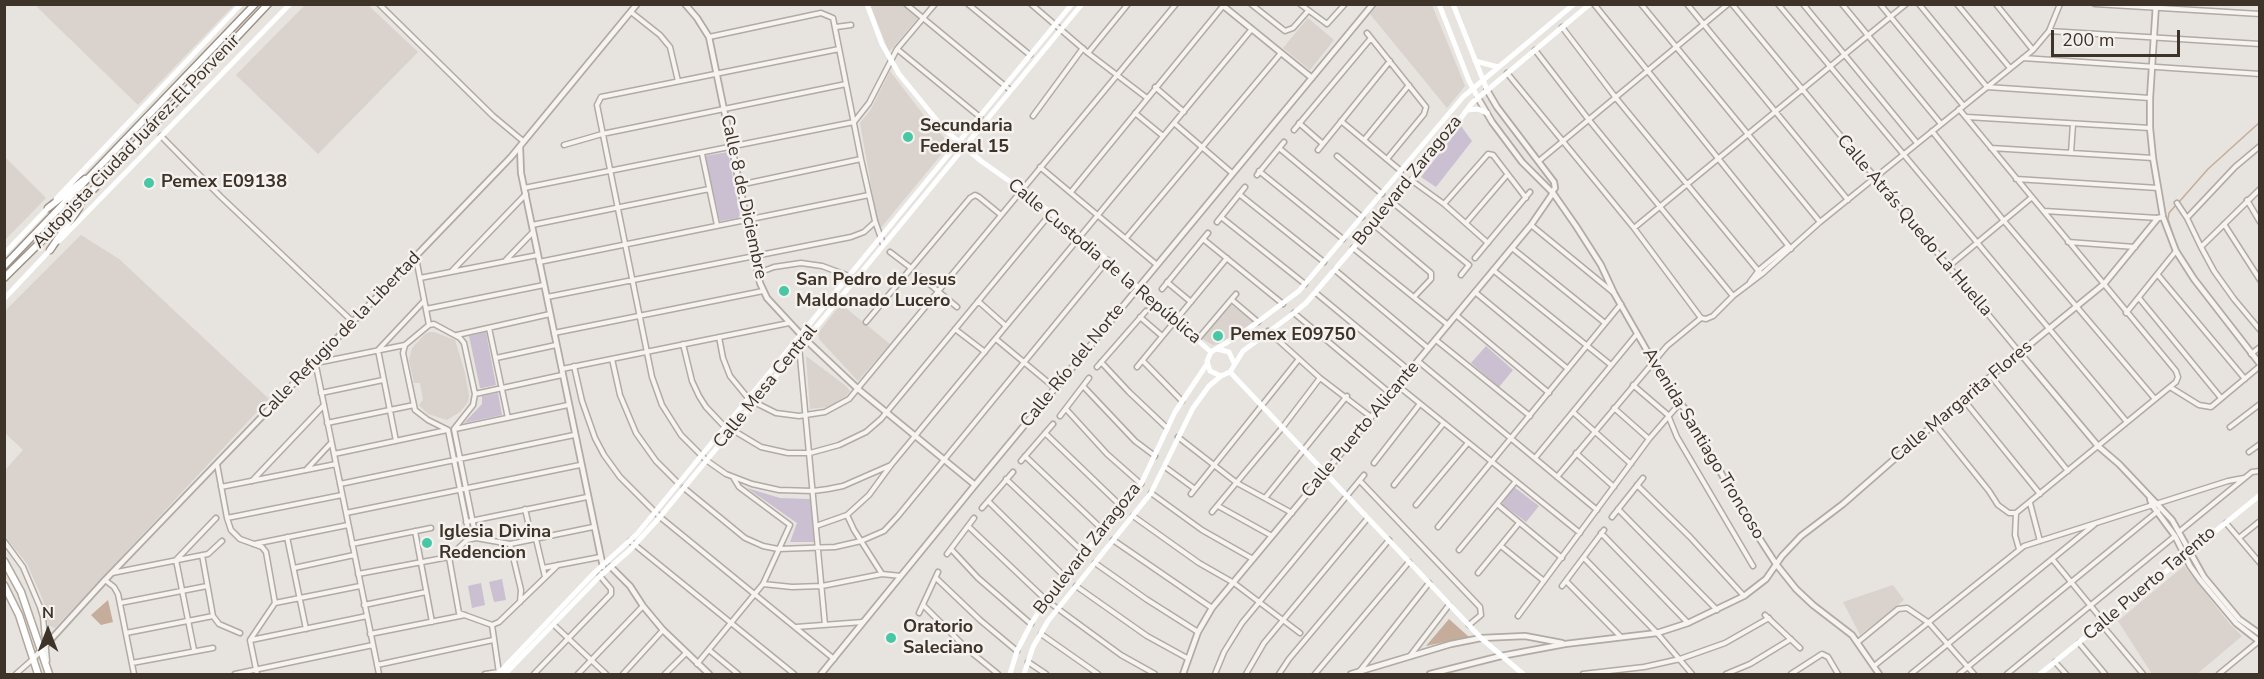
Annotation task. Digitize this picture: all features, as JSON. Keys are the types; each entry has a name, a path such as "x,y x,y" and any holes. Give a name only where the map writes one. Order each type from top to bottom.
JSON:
{"main road":[{"path":"4,254 241,4"},
{"path":"6,264 255,4"},
{"name":"Autopista Ciudad Juárez-El Porvenir","path":"4,278 89,194 268,4"},
{"path":"4,299 290,4"},
{"name":"Calle Custodia de la República","path":"867,4 899,74 931,115 962,145 1080,236 1197,341 1213,351"},
{"name":"Calle Mesa Central","path":"500,674 633,543 724,426 751,400 883,244 1072,4"},
{"name":"Calle Mesa Central","path":"657,514 684,488 849,276 962,145 980,117 1062,30 1082,4"},
{"name":"Avenida Santiago Troncoso","path":"1439,4 1478,99"},
{"name":"Avenida Santiago Troncoso","path":"1454,4 1487,90"},
{"name":"Boulevard Zaragoza","path":"1213,351 1283,305 1306,285 1428,141 1448,113 1483,79 1574,4"},
{"name":"Boulevard Zaragoza","path":"1234,363 1243,351 1294,314 1316,293 1410,179 1438,149 1467,110 1487,90 1592,4"},
{"path":"1475,61 1498,67"},
{"path":"1467,110 1478,109 1487,113"},
{"path":"1428,141 1438,149"},
{"path":"48,207 102,165"},
{"path":"50,249 89,194"},
{"path":"1222,349 1229,352 1234,363 1230,372 1221,376 1210,371 1207,364 1213,351 1222,349"},
{"name":"Boulevard Zaragoza","path":"1010,675 1017,651 1030,624 1046,600 1141,484 1166,427 1207,364"},
{"path":"1230,372 1449,605 1481,638 1523,675"},
{"name":"Boulevard Zaragoza","path":"1024,675 1040,634 1057,609 1151,493 1178,436 1202,394 1221,376"},
{"name":"Calle Puerto Tarento","path":"2040,675 2259,495"},
{"name":"Calle Mesa Central","path":"500,674 554,625 600,573 602,566 633,543"},
{"path":"4,561 21,592 44,648 48,672"},
{"path":"4,585 19,615 38,675"}],"street":[{"path":"379,4 493,116 524,141"},
{"name":"Calle Refugio de la Libertad","path":"34,658 105,580 520,147 637,4"},
{"name":"Calle 8 de Diciembre","path":"685,4 709,37 763,291 772,305 789,323 858,389 975,485"},
{"path":"906,4 1008,88"},
{"path":"452,272 525,191 610,171 854,122 869,103 897,49 934,4"},
{"path":"968,4 1031,55"},
{"path":"1031,4 1088,53 1147,98"},
{"path":"1088,53 1128,4"},
{"path":"719,337 726,368 738,388 762,408 783,414 807,415 825,412 841,405 858,389 1176,4"},
{"path":"1251,4 1285,31 1293,28 1308,11"},
{"path":"1300,4 1327,24 1345,5"},
{"name":"Calle Río del Norte","path":"821,675 1372,4"},
{"path":"1592,4 1789,248"},
{"path":"1641,4 1820,222"},
{"path":"1687,4 1848,200"},
{"path":"1539,161 1730,4"},
{"name":"Calle Atrás Quedo La Huella","path":"1730,4 2098,446 2119,464 2159,510"},
{"path":"1778,4 2127,422"},
{"path":"1803,4 1917,143"},
{"path":"1842,4 1941,124"},
{"path":"1880,4 1961,107 1990,148 2178,376 2176,382 2016,513 2005,511 1998,506 1989,490 1935,424"},
{"path":"1634,228 1906,4"},
{"path":"1919,4 1987,87 2150,98"},
{"path":"1957,4 2010,68"},
{"path":"1996,4 2033,50"},
{"path":"1557,477 1667,346 1701,318 1706,319 1713,316 1760,272 1820,222 2033,50 2049,31 2060,4"},
{"path":"2095,4 2259,14"},
{"path":"1071,192 1222,5 1312,78"},
{"path":"2156,6 2150,129 2161,217 2176,251 2214,307 2259,365 2211,406 2199,405 2170,387"},
{"path":"631,12 660,35 670,47 678,81"},
{"path":"709,37 826,14 833,18 861,159 875,222 883,244"},
{"path":"836,27 851,24"},
{"path":"1562,27 1616,98 1760,272"},
{"path":"816,526 847,515 869,495 891,465 1251,30"},
{"path":"2049,31 2259,44"},
{"path":"1367,33 1426,107 1424,114 1387,159"},
{"path":"1294,130 1371,38"},
{"path":"1033,116 1083,48"},
{"path":"897,49 980,117"},
{"path":"839,50 678,81 599,99 597,105 652,377 662,405 681,435 706,460 733,477 772,489 813,491 843,486 891,465"},
{"path":"1535,50 1589,120 1733,296"},
{"path":"1126,238 1281,52"},
{"path":"2022,58 2259,74"},
{"path":"1318,150 1390,61"},
{"path":"1507,74 1634,228 1701,318"},
{"path":"564,145 602,134 846,84"},
{"path":"1364,140 1409,85"},
{"path":"1155,87 1184,112"},
{"name":"Avenida Santiago Troncoso","path":"1487,90 1497,107 1555,184 1553,193"},
{"name":"Avenida Santiago Troncoso","path":"1478,99 1522,162 1553,193 1601,265 1637,334 1689,415 1745,516 1776,564 1796,589 1858,642 1879,675"},
{"path":"1135,113 1163,136"},
{"path":"1966,117 2150,129"},
{"path":"1341,121 1401,171"},
{"path":"1174,123 1233,173"},
{"path":"1299,123 1323,144"},
{"path":"2071,153 2073,124"},
{"path":"1932,131 2004,221 2155,399"},
{"path":"161,135 213,189 353,322"},
{"path":"1284,142 1258,173 1344,240"},
{"path":"2187,218 2235,167 2259,146"},
{"path":"520,147 520,160 533,232 602,566"},
{"path":"1280,147 1362,217"},
{"path":"1990,148 2153,158"},
{"path":"702,153 717,225"},
{"path":"1444,204 1488,154 1493,155 1526,198"},
{"path":"1337,156 1382,194"},
{"path":"740,185 861,159"},
{"path":"1040,167 1157,265"},
{"path":"1466,223 1507,175"},
{"path":"1410,179 1444,204 1488,243"},
{"path":"2015,179 2158,188"},
{"path":"1217,222 1245,187"},
{"path":"532,225 709,189"},
{"path":"2200,247 2259,189"},
{"path":"1475,258 1530,192"},
{"name":"Calle Puerto Alicante","path":"1183,675 1187,658 1198,632 1212,608 1531,225 1553,193"},
{"path":"1239,194 1325,262"},
{"path":"539,262 869,195"},
{"path":"867,322 973,196 979,197 1001,215"},
{"path":"1948,267 2031,198"},
{"path":"2247,200 2259,222"},
{"path":"1391,202 1469,265 1461,275"},
{"path":"2177,203 2187,218 2200,247 2234,299 2259,330"},
{"path":"2043,211 2161,217"},
{"path":"730,429 761,447 788,453 810,453 857,438 886,412 1051,213"},
{"path":"1221,216 1306,285"},
{"name":"Calle Margarita Flores","path":"1744,596 1759,587 1801,536 1843,504 1962,399 2104,284 2161,217"},
{"path":"546,297 858,235 875,222"},
{"path":"1373,224 1431,273 1431,279 1414,297"},
{"path":"2224,224 2259,280"},
{"path":"1531,225 1614,293"},
{"path":"505,261 533,232"},
{"path":"1162,289 1208,233"},
{"path":"1203,239 1283,305"},
{"path":"2067,242 2135,247"},
{"path":"1353,248 1448,325"},
{"path":"1512,248 1605,323"},
{"path":"2126,313 2176,251"},
{"path":"890,252 911,268"},
{"path":"420,278 538,255"},
{"path":"416,258 429,325"},
{"path":"1137,367 1227,258"},
{"path":"684,488 751,543 778,549 818,549 861,541 884,531 1108,260"},
{"path":"758,273 801,263 822,266 849,276"},
{"path":"1335,270 1428,348"},
{"path":"1494,270 1611,365"},
{"path":"2158,275 2245,379"},
{"path":"921,277 957,307"},
{"path":"1167,282 1191,302"},
{"path":"426,309 544,285"},
{"path":"554,333 763,291"},
{"path":"1475,292 1568,369"},
{"path":"1316,293 1410,371"},
{"path":"1197,341 1236,294"},
{"path":"2139,298 2221,398"},
{"path":"1232,300 1258,322"},
{"path":"378,350 424,301"},
{"path":"978,301 1006,326"},
{"path":"1438,527 1621,304"},
{"path":"1097,367 1146,311"},
{"path":"456,335 550,314"},
{"path":"1294,314 1391,394"},
{"path":"1456,315 1549,393"},
{"path":"1140,317 1162,336"},
{"path":"475,394 562,372 574,366 789,323"},
{"path":"378,675 315,361 405,345 429,325 434,324 456,335 464,344 475,394 473,405 454,429 476,538"},
{"path":"489,328 508,418"},
{"path":"955,328 985,352"},
{"path":"1268,331 1320,378 1347,396 1371,417"},
{"path":"1534,459 1637,334"},
{"path":"996,339 1055,388"},
{"path":"1436,340 1530,416"},
{"path":"683,344 692,381 699,396 724,426"},
{"path":"405,345 403,353 414,405 419,415 448,430"},
{"path":"496,358 556,345"},
{"path":"799,345 825,625"},
{"path":"2251,354 2259,347"},
{"path":"378,350 396,441"},
{"path":"612,359 623,403 636,433 656,461 678,483"},
{"path":"1191,494 1299,359"},
{"path":"1143,361 1182,400"},
{"path":"1418,361 1597,511"},
{"path":"1101,362 1166,427"},
{"path":"574,366 582,401 604,455 620,477 657,514 834,659"},
{"path":"1991,376 2068,471"},
{"path":"1060,416 1089,378"},
{"path":"1212,512 1320,378"},
{"path":"321,393 383,380"},
{"path":"1633,385 1668,415 1677,437 1753,566"},
{"path":"1083,386 1135,441 1155,456"},
{"path":"1398,386 1580,533"},
{"path":"1265,498 1347,396"},
{"path":"1962,399 2040,494"},
{"path":"1518,616 1649,439 1680,403"},
{"path":"2230,427 2259,404"},
{"path":"251,481 324,405"},
{"path":"327,423 414,405"},
{"path":"334,454 568,405"},
{"path":"1374,463 1419,405"},
{"path":"1614,408 1649,439"},
{"path":"1066,409 1107,454 1141,484"},
{"path":"1573,412 1631,464"},
{"path":"440,426 458,422"},
{"path":"1021,461 1053,424"},
{"path":"1394,485 1443,424"},
{"path":"448,430 470,539"},
{"path":"1045,433 1122,507"},
{"path":"340,484 574,435"},
{"path":"1178,436 1237,483 1292,513"},
{"path":"305,471 332,443"},
{"path":"1416,505 1467,444"},
{"path":"2249,452 2259,444"},
{"path":"1576,453 1614,487"},
{"path":"1025,456 1103,530"},
{"path":"217,464 231,530 236,537 262,547 266,552 275,603 250,640 257,672"},
{"path":"221,487 336,464"},
{"path":"346,513 580,465"},
{"path":"1165,467 1195,489"},
{"path":"2180,531 2244,478 2259,470"},
{"path":"982,508 1013,472"},
{"path":"1215,675 1224,652 1242,623 1364,476"},
{"path":"697,663 763,584 790,525 739,487 733,481 733,477"},
{"path":"1611,517 1643,478"},
{"path":"1874,666 2019,549 2153,502 2244,478"},
{"path":"1006,479 1084,553"},
{"path":"1360,481 1482,609 1481,615 1469,625"},
{"path":"1459,550 1516,481"},
{"path":"1430,675 1501,656 1565,644 1657,633 1688,623 1744,596 1690,537 1637,485"},
{"path":"1151,493 1202,530 1253,559"},
{"path":"227,518 342,495"},
{"path":"466,522 587,497"},
{"path":"988,501 1065,577"},
{"path":"2030,503 2040,541"},
{"path":"1497,504 1562,558"},
{"path":"1218,506 1272,536"},
{"path":"525,509 545,578"},
{"path":"1618,509 1717,610"},
{"path":"2159,510 2180,531 2186,553 2200,580 2236,623 2259,641 2219,675"},
{"path":"2159,510 2204,577 2236,616 2259,634"},
{"path":"1959,675 2159,510"},
{"path":"2016,513 2015,535 2019,549"},
{"path":"847,515 882,574"},
{"path":"1133,516 1199,563 1234,583 1300,633"},
{"path":"176,560 216,518"},
{"path":"947,554 974,518"},
{"path":"1246,675 1264,643 1367,519"},
{"path":"2239,538 2259,521"},
{"path":"1911,675 2098,522"},
{"path":"2225,522 2259,562"},
{"path":"1478,573 1519,523"},
{"path":"253,544 348,525"},
{"path":"968,526 1057,609 1121,655 1155,675"},
{"path":"558,565 499,622 492,625 459,613 449,557 452,552 470,539 510,544 593,527"},
{"path":"352,544 431,528"},
{"path":"415,531 432,622"},
{"path":"1562,586 1603,531 1688,623"},
{"path":"2007,675 2175,536"},
{"path":"287,537 306,629"},
{"path":"1113,540 1212,608"},
{"path":"1279,675 1289,659 1389,540"},
{"path":"4,541 23,567 40,607 43,617 44,648"},
{"path":"112,573 208,554 222,542"},
{"path":"633,543 794,675"},
{"path":"510,544 521,590 519,603"},
{"path":"1501,546 1545,581"},
{"path":"951,549 978,578 1030,624"},
{"path":"202,555 213,616 219,624 240,633"},
{"path":"294,568 354,555"},
{"path":"358,574 449,557"},
{"path":"543,568 600,557"},
{"path":"1584,558 1657,633 1692,675"},
{"path":"176,560 194,650"},
{"path":"2053,560 2143,675"},
{"path":"1315,675 1409,562"},
{"path":"1095,563 1198,632"},
{"path":"611,567 630,586 663,630 709,675"},
{"path":"919,613 938,572"},
{"path":"534,675 611,594 610,586 600,573"},
{"path":"763,584 792,587 822,586 882,574 902,576"},
{"path":"936,578 1017,651"},
{"path":"105,580 116,589 134,675"},
{"path":"1566,581 1621,637"},
{"path":"1361,673 1429,583"},
{"path":"120,603 207,586"},
{"path":"275,603 360,586"},
{"path":"1076,586 1147,636 1187,658"},
{"path":"364,605 426,592"},
{"path":"923,605 966,648 998,675"},
{"path":"1409,656 1449,605"},
{"path":"578,675 643,606"},
{"path":"1858,642 1898,609 1910,609 1929,623 1974,675"},
{"path":"370,634 465,615"},
{"path":"126,633 213,616"},
{"path":"250,640 367,616"},
{"path":"1583,675 1644,667 1680,659 1725,643 1767,616 1800,648"},
{"path":"795,627 863,622"},
{"path":"485,675 500,674 492,625"},
{"path":"554,625 606,675"},
{"path":"623,675 663,630"},
{"path":"1040,634 1098,675"},
{"path":"1351,675 1409,656 1481,638 1525,636 1565,644"},
{"path":"1726,675 1750,664 1791,639"},
{"path":"376,665 493,640"},
{"path":"2079,643 2105,675"},
{"path":"235,675 373,645"},
{"path":"132,663 213,648"},
{"path":"709,650 738,675"},
{"path":"665,675 686,652"},
{"path":"1791,675 1806,663 1824,654 1838,675"},
{"path":"16,675 34,658"},
{"path":"1028,662 1046,675"},
{"path":"2055,662 2066,675"}],"shaded area":[{"path":"35,5 234,5 138,105"},
{"path":"305,5 368,5 418,52 318,154 236,75"},
{"path":"870,5 902,5 918,18 889,52"},
{"path":"1378,5 1432,5 1465,86 1447,108 1370,14"},
{"path":"1308,18 1334,40 1310,70 1283,48"},
{"path":"890,71 922,113 950,144 879,230 860,123 871,109"},
{"path":"1461,126 1472,141 1436,187 1421,177"},
{"path":"728,152 740,215 738,218 720,221 705,156"},
{"path":"5,157 46,198 5,240"},
{"path":"81,235 119,259 269,399 55,628 48,625 43,600 27,564 5,536 5,470 23,450 5,433 5,311"},
{"path":"841,304 890,344 858,381 819,339 818,333"},
{"path":"1230,304 1253,322 1223,343 1213,345 1204,340 1202,338"},
{"path":"429,332 455,340 465,373 468,402 460,412 447,420 428,414 419,405 423,400 420,383 414,383 409,360 412,348"},
{"path":"486,332 496,385 480,388 469,336"},
{"path":"1486,346 1513,370 1499,387 1471,363"},
{"path":"806,356 846,386 850,391 845,397 828,407 810,409"},
{"path":"498,393 502,415 464,423 482,404 482,396"},
{"path":"1514,487 1539,506 1526,522 1502,504"},
{"path":"747,488 780,498 810,499 814,542 790,542 797,523"},
{"path":"2184,566 2242,636 2197,674 2152,674 2118,621"},
{"path":"502,579 506,600 494,602 489,582"},
{"path":"481,583 485,605 472,608 468,586"},
{"path":"1893,585 1904,600 1860,635 1843,602"},
{"path":"108,600 113,622 101,625 91,615"},
{"path":"1449,619 1469,637 1426,646"}],"waterway":[{"path":"2179,202 2208,169 2260,122"},
{"path":"2176,205 2169,213 2168,219 2177,247"}],"place":[{"name":"Secundaria Federal 15","path":"908,137"},
{"name":"Pemex E09138","path":"149,183"},
{"name":"San Pedro de Jesus Maldonado Lucero","path":"784,291"},
{"name":"Pemex E09750","path":"1218,336"},
{"name":"Iglesia Divina Redencion","path":"427,543"},
{"name":"Oratorio Saleciano","path":"891,638"}]}
